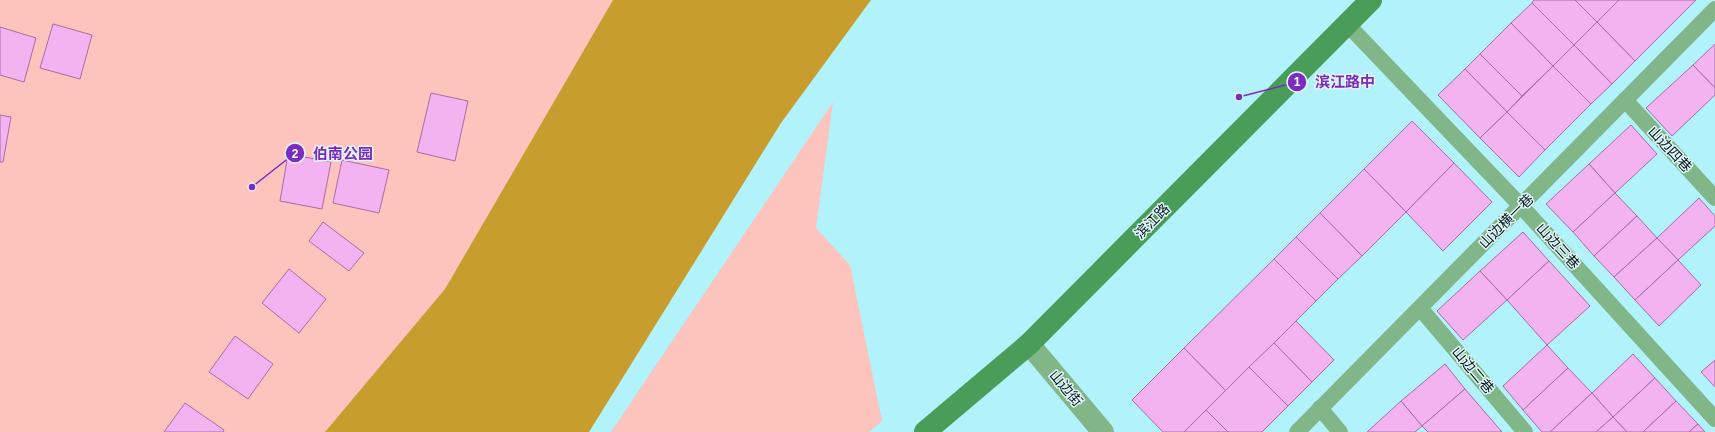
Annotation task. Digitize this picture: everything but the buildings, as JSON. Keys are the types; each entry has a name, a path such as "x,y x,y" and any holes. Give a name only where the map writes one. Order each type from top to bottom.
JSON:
{"street":[{"name":"滨江路","path":"925,432 1029,344 1371,0"},
{"name":"山边街","path":"1029,344 1103,432"}],"lane":[{"name":"山边横一巷","path":"1297,432 1715,9"},
{"name":"山边三巷","path":"1347,24 1521,206 1715,419"},
{"name":"山边四巷","path":"1625,100 1715,198"},
{"name":"山边二巷","path":"1420,308 1525,432"},
{"path":"1320,408 1340,432"}],"shaded area":[{"path":"0,0 613,0 445,289 325,432 0,432"},
{"path":"613,0 871,0 781,123 589,432 325,432 445,289"},
{"path":"833,102 816,228 850,265 882,421 869,432 611,432"}],"place":[{"name":"滨江路中","path":"1239,97"},
{"name":"伯南公园","path":"252,187"}]}
